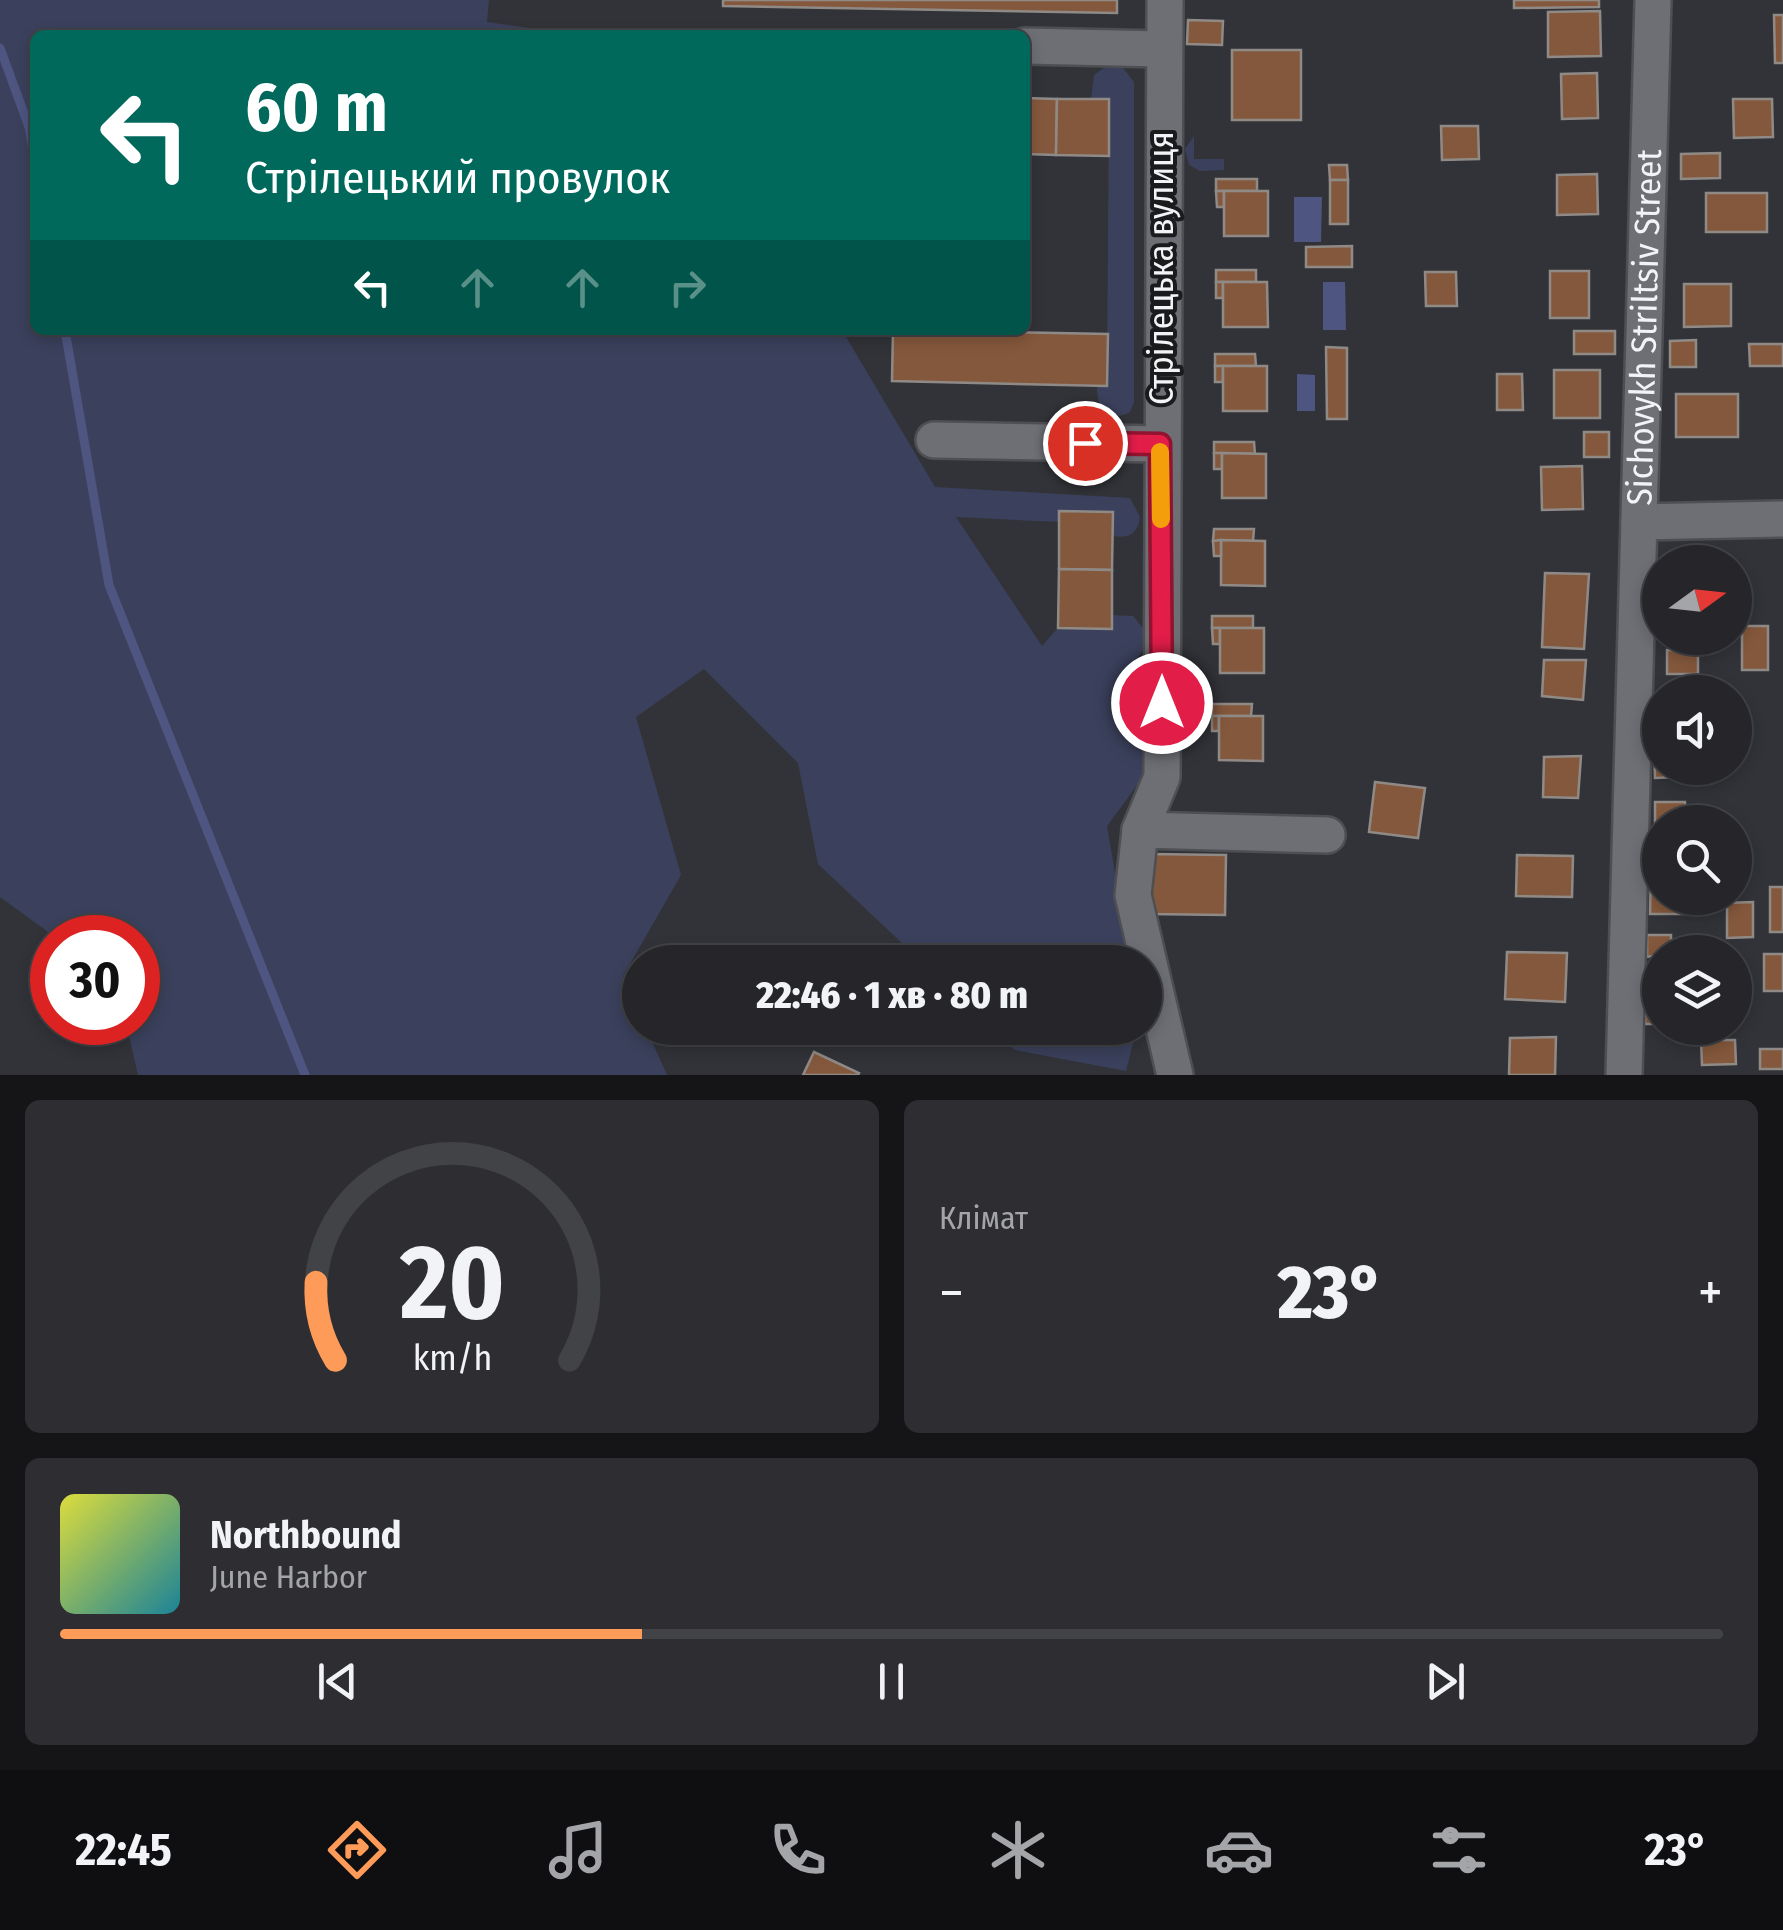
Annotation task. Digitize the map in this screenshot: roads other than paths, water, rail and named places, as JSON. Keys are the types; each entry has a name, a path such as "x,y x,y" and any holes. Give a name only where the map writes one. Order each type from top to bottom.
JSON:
{"street":[{"name":"Стрілецька вулиця","path":"1140,830 1162,777 1164,0"},
{"name":"Sichovykh Striltsiv Street","path":"1624,1075 1652,0"},
{"path":"1030,46 1162,49"},
{"path":"934,440 1160,444"},
{"path":"1639,522 1783,519"},
{"path":"1175,1075 1160,1029 1133,895 1140,830 1326,836"}],"waterway":[{"path":"0,48 30,133"},
{"path":"66,335 109,585 305,1075"}]}
